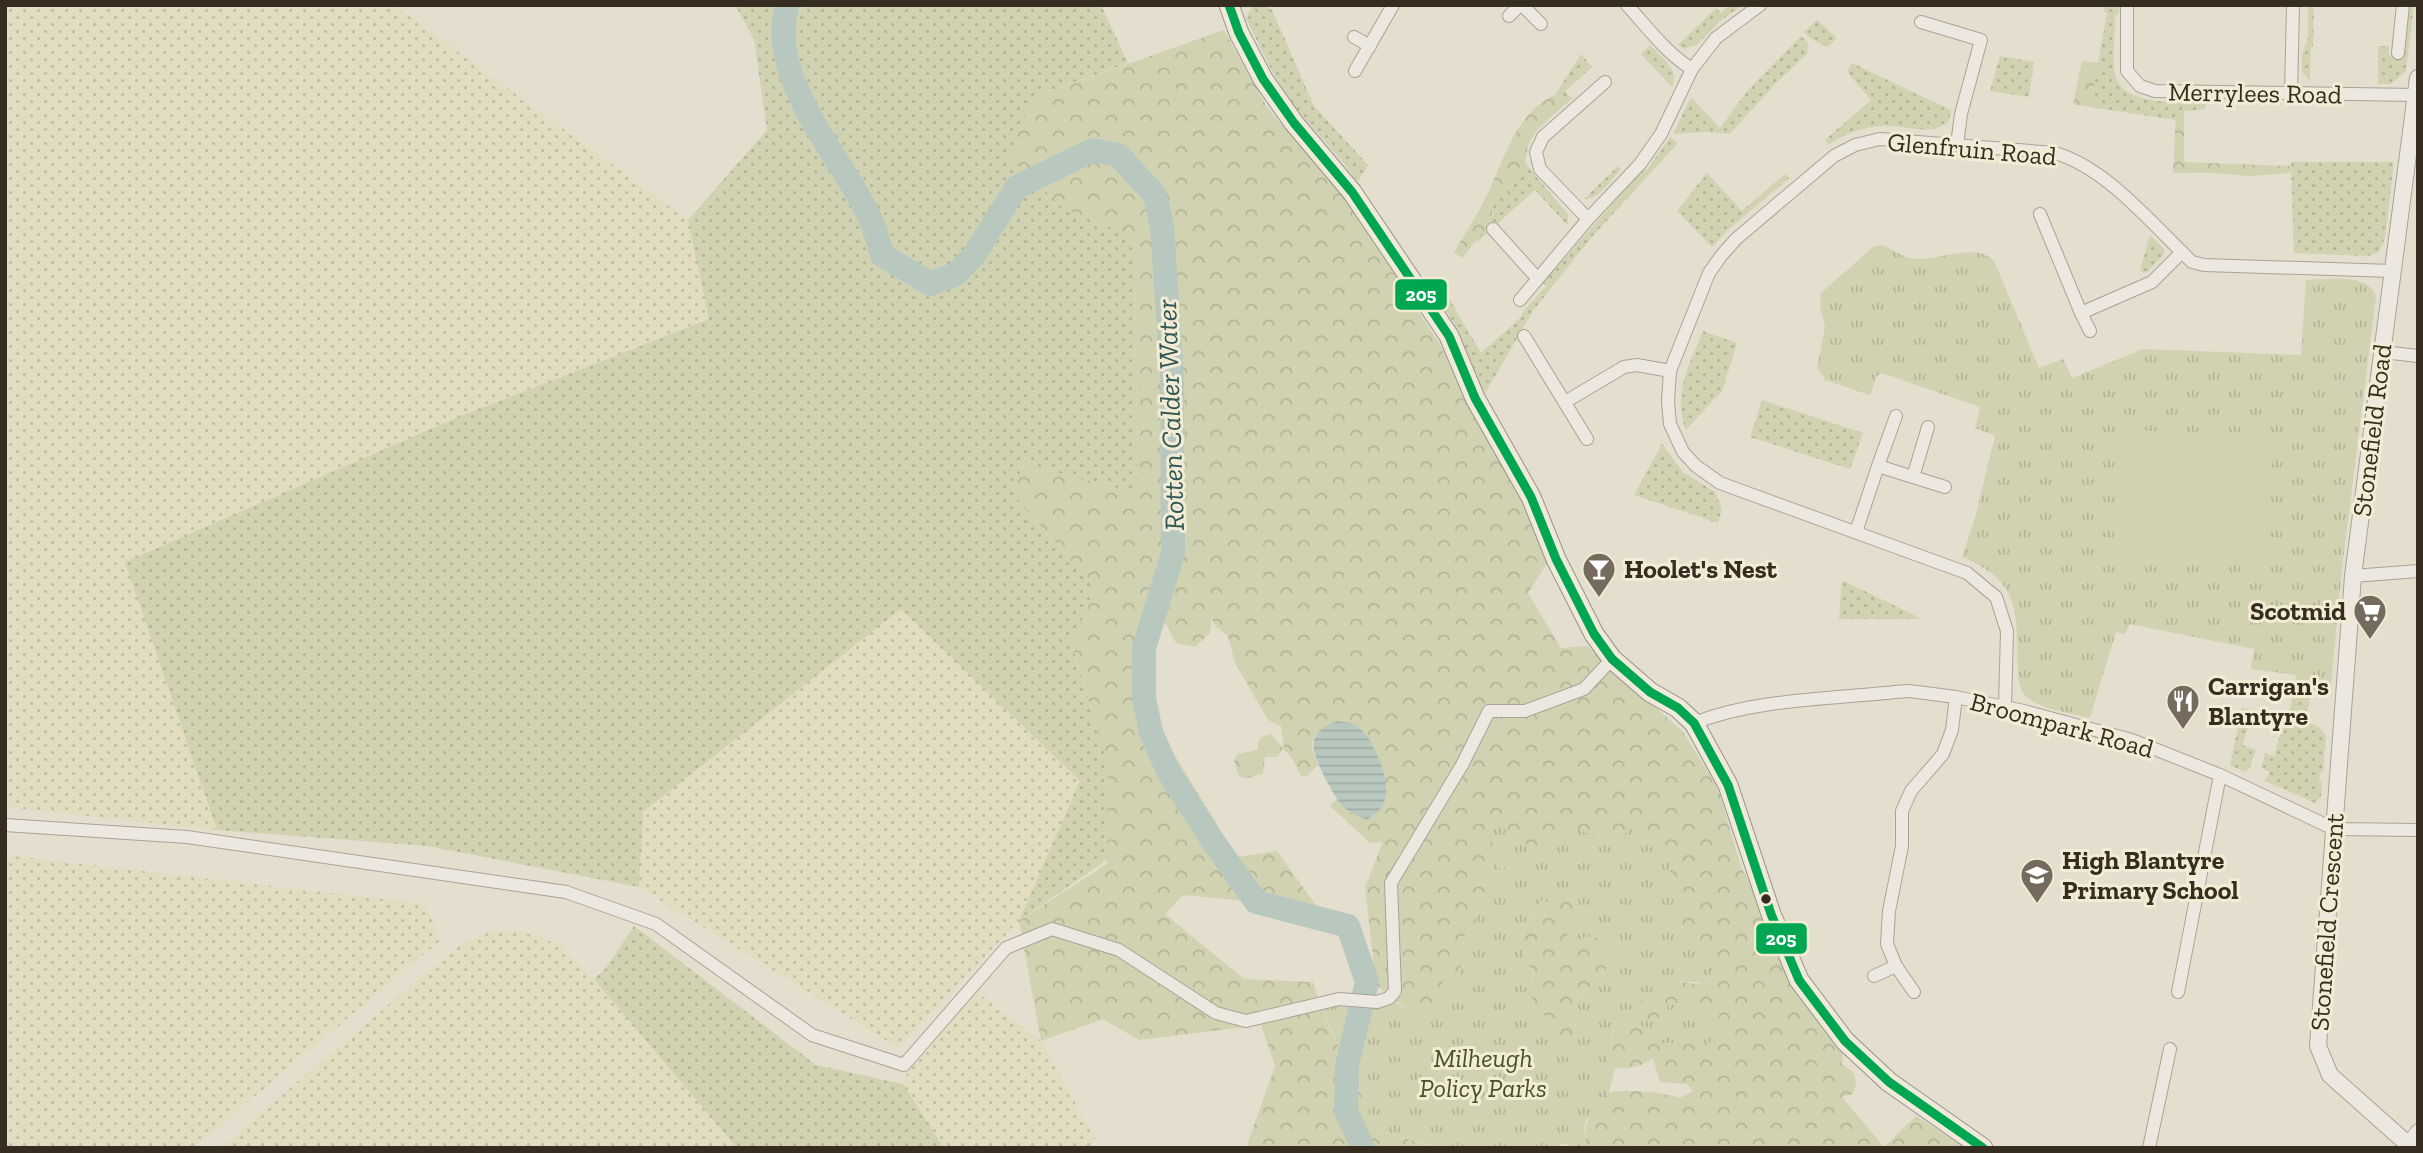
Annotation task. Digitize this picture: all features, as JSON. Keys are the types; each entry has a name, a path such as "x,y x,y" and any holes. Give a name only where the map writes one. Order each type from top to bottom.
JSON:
{"main road":[{"path":"1229,5 1239,33 1263,79 1294,123 1352,192 1449,336 1475,398 1514,463 1540,516 1579,608 1612,659 1650,692 1678,708 1694,723 1728,785 1771,914 1799,980 1845,1041 1889,1082 1983,1148"}],"street":[{"path":"1355,71 1393,5"},
{"path":"1509,16 1521,5 1541,24"},
{"path":"1627,5 1666,47 1692,69"},
{"path":"1520,300 1651,150 1692,69 1716,38 1760,5"},
{"name":"Merrylees Road","path":"2127,5 2127,71 2131,79 2140,86 2155,91 2416,95"},
{"path":"2291,94 2293,5"},
{"path":"2398,53 2403,5"},
{"path":"1921,22 1981,40 1961,114 1957,145"},
{"path":"1354,37 1370,46"},
{"name":"Stonefield Road","path":"2336,783 2353,576 2418,78"},
{"path":"1588,219 1540,169 1536,152 1543,137 1605,82"},
{"name":"Glenfruin Road","path":"2005,706 2007,631 1996,597 1968,573 1720,483 1696,466 1683,452 1670,424 1670,371 1709,273 1736,239 1834,156 1855,145 1880,139 2055,153 2073,158 2110,184 2192,261 2214,267 2392,271"},
{"path":"2040,214 2090,331"},
{"path":"1493,229 1537,278"},
{"path":"2081,313 2152,282 2182,252"},
{"path":"1524,337 1587,439"},
{"path":"2383,352 2418,356"},
{"path":"1565,402 1623,368 1637,365 1670,371"},
{"path":"1856,532 1896,416"},
{"path":"1913,477 1928,427"},
{"path":"1878,466 1945,487"},
{"path":"2353,576 2418,571"},
{"path":"5,825 187,837 566,892 656,924 812,1035 904,1065 1006,948 1052,929 1119,950 1216,1013 1246,1021 1339,999 1377,1002 1389,998 1395,991 1391,883 1462,765 1489,711 1525,711 1584,689 1612,659"},
{"name":"Broompark Road","path":"1694,723 1719,713 1758,706 1909,691 1956,696 2005,706 2132,740 2220,775 2334,829 2418,830"},
{"path":"1914,992 1896,966 1887,944 1889,911 1902,846 1902,811 1911,791 1943,754 1952,730 1956,696"},
{"path":"2178,992 2220,775"},
{"name":"Stonefield Crescent","path":"2336,783 2318,1046 2330,1075 2409,1146"},
{"path":"1874,976 1896,966"},
{"path":"2149,1148 2170,1049"},
{"path":"2409,1146 2418,1130"}],"shaded area":[{"path":"5,5 394,5 688,220 709,318 456,418 125,562 217,830 5,807"},
{"path":"901,609 1080,781 1019,921 898,1048 639,887 643,812"},
{"path":"1337,721 1354,724 1361,729 1383,769 1386,791 1384,803 1367,820 1340,803 1314,752 1313,744 1319,731"},
{"path":"5,855 426,904 440,941 193,1148 5,1148"},
{"path":"493,930 523,932 561,945 594,979 737,1148 219,1148 458,946"},
{"path":"974,990 1041,1041 1096,1140 1089,1148 944,1148 903,1084 907,1072"}],"green space":[{"path":"735,5 783,5 793,19 803,5 1101,5 1128,63 1031,98 1064,209 1135,237 1137,494 1024,464 1013,494 1095,588 1072,645 1108,763 1108,859 1019,921 1080,781 901,609 643,812 639,887 427,846 217,830 125,562 456,418 709,319 688,220 767,130 754,39"},
{"path":"1253,5 1264,5 1272,10 1314,106 1368,165 1358,182 1292,103 1279,83 1246,18"},
{"path":"1730,5 1742,5 1719,22 1698,44 1685,49 1678,45 1716,8 1721,13"},
{"path":"2105,5 2119,5 2119,14 2115,15 2114,69 2118,82 2126,91 2138,97 2166,102 2207,102 2205,109 2176,112 2176,120 2090,107 2107,13 2104,12"},
{"path":"2308,5 2314,5 2310,81 2302,72 2302,55 2308,37"},
{"path":"2408,5 2414,5 2406,71 2391,84 2378,84 2378,46 2389,46 2389,55 2402,55"},
{"path":"1817,20 1837,38 1828,47 1804,32"},
{"path":"1224,30 1267,107 1344,197 1442,348 1473,415 1510,473 1550,559 1528,593 1561,648 1587,646 1683,732 1718,788 1741,867 1762,905 1770,943 1786,960 1838,1036 1843,1053 1842,1064 1854,1073 1856,1085 1853,1094 1842,1097 1884,1147 1916,1116 1965,1148 1578,1148 1586,1141 1589,1118 1602,1106 1610,1092 1645,1092 1680,1098 1693,1091 1687,1084 1660,1082 1653,1058 1636,1067 1615,1068 1607,1060 1615,1024 1624,1020 1689,1039 1704,1058 1719,1014 1708,1018 1689,1006 1668,1004 1666,1014 1653,1021 1646,1021 1638,1011 1644,992 1670,994 1670,986 1677,981 1704,983 1712,973 1708,959 1680,924 1683,889 1670,874 1669,855 1624,837 1608,842 1597,836 1542,851 1529,846 1496,847 1509,856 1465,936 1461,974 1443,1010 1427,1016 1409,1011 1376,985 1365,887 1383,842 1370,843 1330,806 1337,799 1348,811 1353,724 1333,724 1320,730 1312,748 1318,765 1306,777 1301,776 1292,758 1284,750 1281,726 1268,720 1235,663 1228,636 1216,627 1211,618 1210,633 1195,647 1176,643 1166,624 1153,617 1132,685 1237,857 1277,851 1318,908 1183,895 1165,914 1244,979 1313,982 1325,1017 1378,1131 1432,1148 1249,1148 1248,1142 1275,1066 1261,1025 1139,1040 1103,1019 1041,1041 1019,921 1107,864 1108,764 1072,645 1095,588 1013,494 1024,464 1137,493 1135,237 1064,209 1010,158 1031,98"},
{"path":"1801,36 1808,43 1807,54 1776,83 1730,134 1673,134 1691,97 1720,128 1749,89"},
{"path":"1650,45 1671,69 1674,81 1672,87 1641,54"},
{"path":"1581,54 1592,67 1565,91 1572,99 1563,106 1563,99 1555,95"},
{"path":"2000,56 2034,62 2029,97 1990,91"},
{"path":"2082,61 2098,63 2090,107 2073,104"},
{"path":"1852,63 1951,110 1949,121 1935,129 1926,130 1890,126 1867,128 1847,134 1829,144 1825,140 1871,100 1847,72"},
{"path":"1555,95 1563,99 1563,106 1532,138 1524,170 1521,175 1507,182 1505,187 1508,193 1498,199 1493,207 1491,222 1462,258 1454,252 1485,199 1514,136 1531,112"},
{"path":"2184,111 2184,162 2291,166 2291,173 2250,176 2173,173 2176,112"},
{"path":"1670,137 1678,143 1591,238 1533,311 1484,395 1453,322 1441,304 1447,295 1481,353 1520,318 1546,286 1543,283 1644,168 1647,170"},
{"path":"2291,162 2394,162 2385,238 2379,252 2368,256 2294,253"},
{"path":"1525,163 1568,215 1568,226 1535,190 1475,244 1493,215 1493,207 1507,182 1520,176"},
{"path":"1618,166 1621,169 1605,188 1595,196 1584,199"},
{"path":"1707,173 1742,211 1785,174 1789,178 1712,247 1677,211"},
{"path":"2150,235 2164,249 2164,254 2146,273 2140,271"},
{"path":"1881,245 1912,259 1968,252 1978,253 1994,261 2039,368 2063,359 2072,378 2143,349 2301,355 2306,280 2346,279 2365,284 2372,289 2376,297 2342,568 2330,696 2311,695 2310,688 2295,685 2296,675 2251,669 2254,649 2130,624 2125,634 2116,632 2090,718 2049,708 2025,695 2019,680 2017,631 2012,601 2006,588 1996,577 1982,566 1962,557 1975,518 1995,436 1975,428 1980,407 1882,373 1877,376 1870,395 1825,380 1817,368 1825,327 1820,306 1821,293 1873,247"},
{"path":"1703,331 1737,343 1722,391 1686,430 1681,404 1684,379"},
{"path":"1762,400 1863,433 1850,469 1750,437"},
{"path":"2123,430 2273,435 2268,560 2118,554"},
{"path":"1662,444 1683,472 1715,492 1722,509 1718,523 1634,495"},
{"path":"1842,580 1922,619 1839,619"},
{"path":"2295,685 2310,688 2308,708 2299,726 2315,725 2326,736 2323,772 2320,772 2319,781 2322,782 2321,797 2315,803 2265,781 2270,772 2261,768 2265,753 2274,756 2283,726 2252,716 2242,745 2256,750 2250,767 2244,772 2230,765 2242,708 2288,717"},
{"path":"1271,734 1283,748 1277,757 1265,757 1263,773 1248,778 1239,777 1234,761 1237,754 1258,750 1260,739"},
{"name":"Milheugh Policy Parks","path":"1496,822 1526,844 1544,849 1553,847 1562,840 1572,827 1598,838 1612,840 1619,838 1634,825 1655,839 1669,855 1670,874 1683,889 1687,907 1680,925 1708,959 1712,973 1704,983 1677,981 1670,986 1670,994 1644,992 1638,1011 1646,1021 1653,1021 1666,1014 1668,1004 1688,1006 1708,1018 1720,1013 1704,1059 1689,1040 1651,1042 1645,1027 1624,1020 1615,1024 1607,1060 1615,1068 1607,1101 1609,1114 1587,1119 1584,1128 1586,1141 1578,1148 1566,1143 1553,1148 1432,1148 1431,1145 1378,1131 1320,1004 1389,998 1409,1011 1427,1015 1443,1010 1448,999 1442,982 1461,974 1465,936 1488,895 1480,864 1493,862 1502,872 1509,856 1496,847 1488,836","holes":["1568,892 1577,899 1565,946 1586,937 1607,939 1622,945 1613,951 1602,975 1573,1001 1576,1035 1570,1040 1558,1042 1549,1031 1554,1021 1534,1009 1533,974 1522,952 1522,934 1542,900 1554,905"]},
{"path":"1568,892 1577,898 1566,945 1594,937 1622,945 1613,951 1602,975 1573,1001 1576,1035 1570,1040 1558,1042 1549,1031 1554,1021 1534,1009 1533,974 1522,953 1522,934 1542,900 1559,898"},
{"path":"634,926 816,1065 903,1084 944,1148 737,1148 594,979 606,968"}],"waterway":[{"name":"Rotten Calder Water","path":"788,5 783,32 787,59 796,88 810,116 859,196 871,220 882,255 930,284 956,274 974,255 1017,187 1093,150 1118,155 1155,195 1162,226 1172,377 1173,553 1144,648 1144,698 1151,732 1168,771 1256,902 1348,926 1367,982 1347,1065 1346,1111 1363,1148"}],"transit line":[{"name":"205","path":"1229,5 1239,33 1263,79 1294,123 1352,192 1449,336 1475,398 1531,497 1556,559 1594,634 1612,659 1650,692 1678,708 1694,723 1728,785 1771,914 1799,980 1845,1041 1889,1082 1983,1148"}],"place":[{"name":"Hoolet's Nest","path":"1599,599"},
{"name":"Scotmid","path":"2370,641"},
{"name":"Carrigan's Blantyre","path":"2183,731"},
{"name":"High Blantyre Primary School","path":"2037,905"}]}
